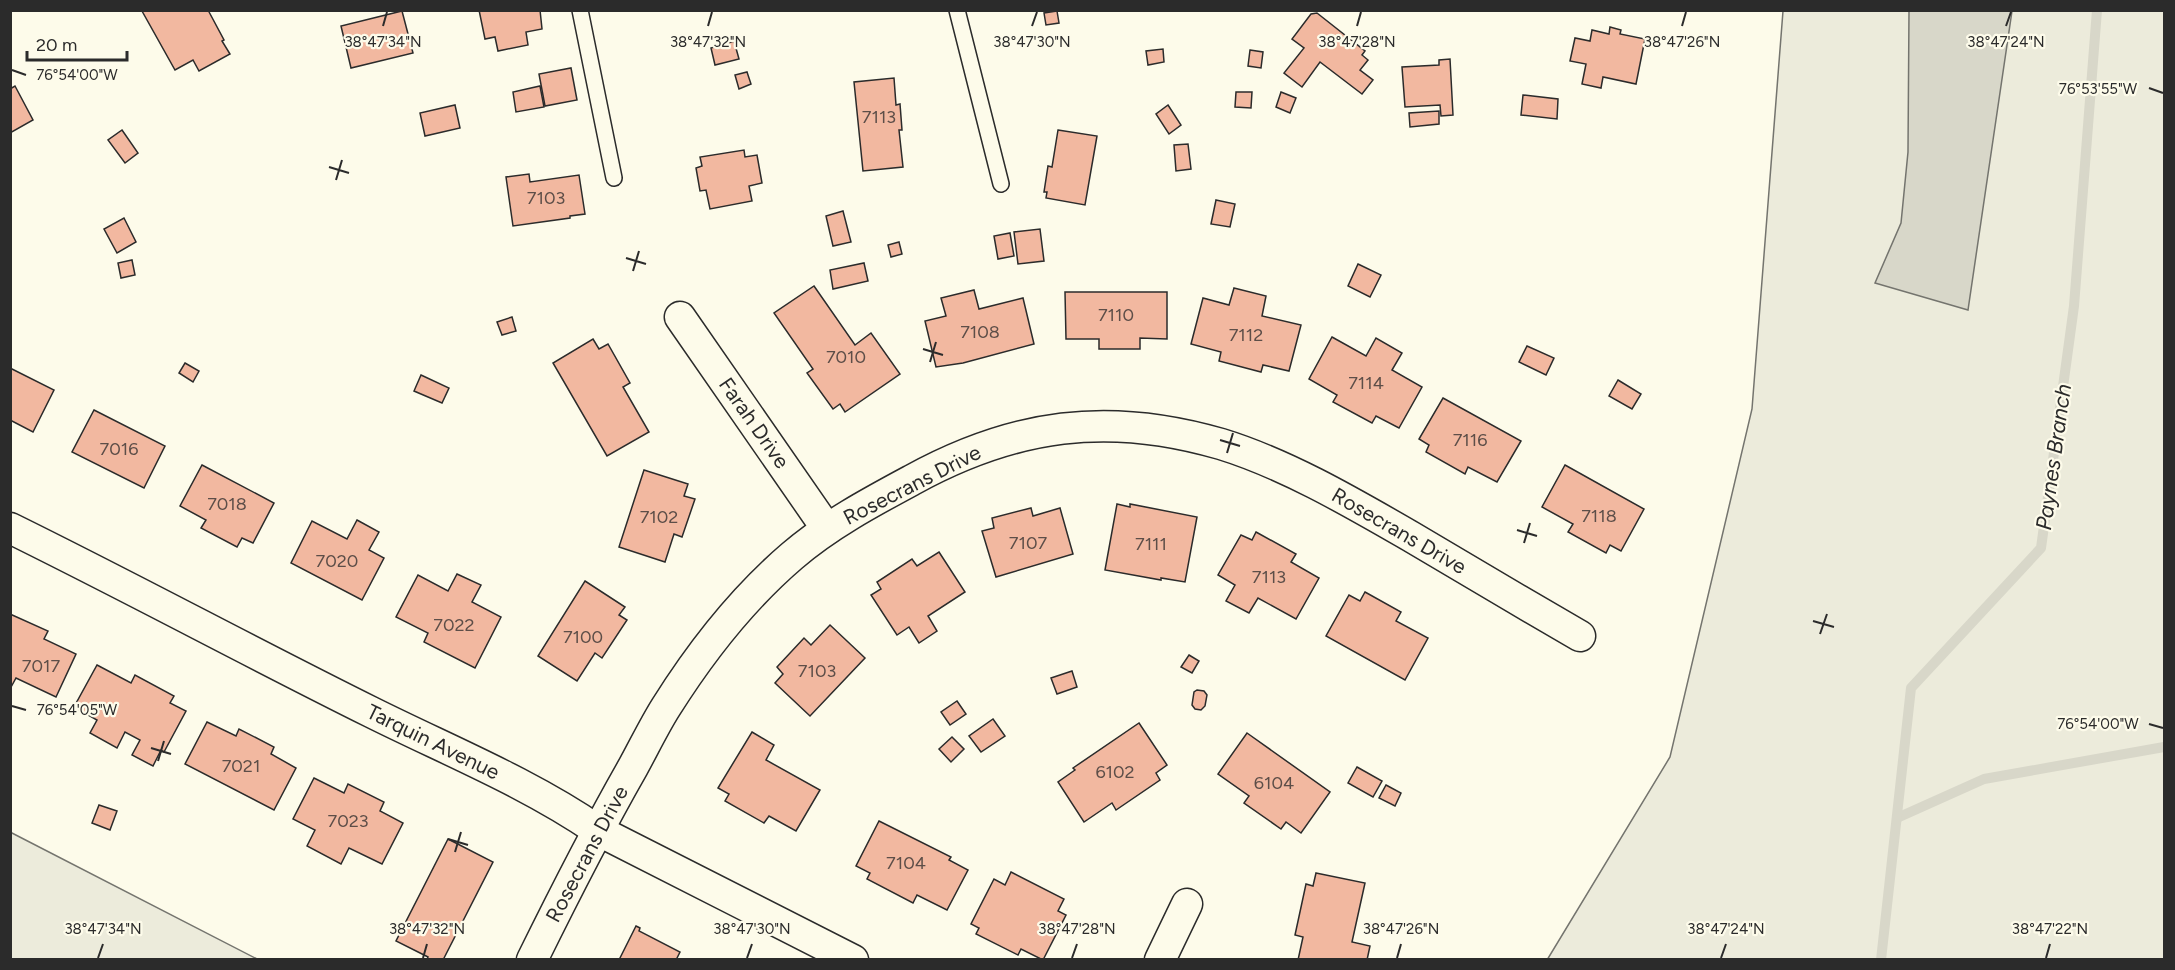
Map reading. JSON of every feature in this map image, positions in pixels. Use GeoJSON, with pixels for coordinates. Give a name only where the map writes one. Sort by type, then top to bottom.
{"type":"FeatureCollection","features":[{"type":"Feature","properties":{"kind":"street","name":"Farah Drive"},"geometry":{"type":"LineString","coordinates":[[680,317],[827,529]]}},
{"type":"Feature","properties":{"kind":"street","name":"Rosecrans Drive"},"geometry":{"type":"LineString","coordinates":[[532,960],[597,830],[664,709],[710,646],[766,580],[792,555],[827,529],[921,475],[959,456],[1001,441],[1061,427],[1093,425],[1145,428],[1222,444],[1277,466],[1327,490],[1580,636]]}},
{"type":"Feature","properties":{"kind":"street","name":"Tarquin Avenue"},"geometry":{"type":"LineString","coordinates":[[10,528],[371,712],[504,777],[570,812],[597,830],[853,960]]}},
{"type":"Feature","properties":{"kind":"street"},"geometry":{"type":"LineString","coordinates":[[1160,960],[1187,904]]}},
{"type":"Feature","properties":{"kind":"lane"},"geometry":{"type":"LineString","coordinates":[[580,10],[614,178]]}},
{"type":"Feature","properties":{"kind":"lane"},"geometry":{"type":"LineString","coordinates":[[957,10],[1001,184]]}},
{"type":"Feature","properties":{"kind":"shaded area"},"geometry":{"type":"Polygon","coordinates":[[[1783,11],[2164,11],[2164,959],[1547,960],[1670,757],[1752,409],[1783,11]]]}},
{"type":"Feature","properties":{"kind":"shaded area"},"geometry":{"type":"Polygon","coordinates":[[[1909,11],[2012,11],[1968,310],[1875,283],[1901,223],[1908,152],[1909,11]]]}},
{"type":"Feature","properties":{"kind":"shaded area"},"geometry":{"type":"Polygon","coordinates":[[[10,832],[257,959],[11,959],[10,832]]]}},
{"type":"Feature","properties":{"kind":"building"},"geometry":{"type":"Polygon","coordinates":[[[208,10],[230,54],[199,71],[193,60],[175,70],[142,11],[208,10]]]}},
{"type":"Feature","properties":{"kind":"building"},"geometry":{"type":"Polygon","coordinates":[[[479,10],[540,10],[542,29],[526,32],[528,45],[498,51],[495,37],[485,39],[479,10]]]}},
{"type":"Feature","properties":{"kind":"building"},"geometry":{"type":"Polygon","coordinates":[[[402,11],[413,53],[351,68],[341,26],[402,11]]]}},
{"type":"Feature","properties":{"kind":"building"},"geometry":{"type":"Polygon","coordinates":[[[1057,11],[1059,23],[1046,25],[1044,13],[1057,11]]]}},
{"type":"Feature","properties":{"kind":"building"},"geometry":{"type":"Polygon","coordinates":[[[1317,13],[1365,51],[1362,55],[1368,60],[1360,70],[1373,80],[1362,94],[1320,62],[1302,87],[1284,73],[1304,48],[1292,39],[1311,14],[1317,13]]]}},
{"type":"Feature","properties":{"kind":"building"},"geometry":{"type":"Polygon","coordinates":[[[1610,27],[1621,30],[1620,34],[1645,39],[1636,84],[1603,77],[1601,88],[1582,84],[1586,64],[1570,61],[1575,38],[1590,41],[1592,30],[1609,34],[1610,27]]]}},
{"type":"Feature","properties":{"kind":"building"},"geometry":{"type":"Polygon","coordinates":[[[734,41],[739,59],[715,65],[711,48],[734,41]]]}},
{"type":"Feature","properties":{"kind":"building"},"geometry":{"type":"Polygon","coordinates":[[[1163,49],[1164,62],[1148,65],[1146,51],[1163,49]]]}},
{"type":"Feature","properties":{"kind":"building"},"geometry":{"type":"Polygon","coordinates":[[[1250,50],[1263,52],[1261,68],[1248,66],[1250,50]]]}},
{"type":"Feature","properties":{"kind":"building"},"geometry":{"type":"Polygon","coordinates":[[[1450,59],[1453,115],[1441,116],[1440,105],[1405,107],[1402,67],[1439,65],[1439,60],[1450,59]]]}},
{"type":"Feature","properties":{"kind":"building"},"geometry":{"type":"Polygon","coordinates":[[[571,68],[577,100],[545,106],[539,74],[571,68]]]}},
{"type":"Feature","properties":{"kind":"building"},"geometry":{"type":"Polygon","coordinates":[[[747,72],[751,84],[739,89],[735,75],[747,72]]]}},
{"type":"Feature","properties":{"kind":"building"},"geometry":{"type":"Polygon","coordinates":[[[894,78],[896,105],[900,104],[902,130],[899,130],[903,167],[863,171],[854,82],[894,78]]]}},
{"type":"Feature","properties":{"kind":"building"},"geometry":{"type":"Polygon","coordinates":[[[15,86],[33,120],[10,133],[10,89],[15,86]]]}},
{"type":"Feature","properties":{"kind":"building"},"geometry":{"type":"Polygon","coordinates":[[[540,86],[544,107],[516,112],[513,92],[540,86]]]}},
{"type":"Feature","properties":{"kind":"building"},"geometry":{"type":"Polygon","coordinates":[[[1236,92],[1252,92],[1251,108],[1235,107],[1236,92]]]}},
{"type":"Feature","properties":{"kind":"building"},"geometry":{"type":"Polygon","coordinates":[[[1281,92],[1296,98],[1290,113],[1276,107],[1281,92]]]}},
{"type":"Feature","properties":{"kind":"building"},"geometry":{"type":"Polygon","coordinates":[[[1523,95],[1558,99],[1557,119],[1521,115],[1523,95]]]}},
{"type":"Feature","properties":{"kind":"building"},"geometry":{"type":"Polygon","coordinates":[[[455,105],[460,128],[425,136],[420,113],[455,105]]]}},
{"type":"Feature","properties":{"kind":"building"},"geometry":{"type":"Polygon","coordinates":[[[1168,105],[1181,125],[1169,134],[1156,114],[1168,105]]]}},
{"type":"Feature","properties":{"kind":"building"},"geometry":{"type":"Polygon","coordinates":[[[1439,111],[1439,124],[1410,127],[1409,113],[1439,111]]]}},
{"type":"Feature","properties":{"kind":"building"},"geometry":{"type":"Polygon","coordinates":[[[122,130],[138,153],[125,163],[108,140],[122,130]]]}},
{"type":"Feature","properties":{"kind":"building"},"geometry":{"type":"Polygon","coordinates":[[[1058,130],[1097,136],[1085,205],[1046,198],[1047,192],[1044,192],[1048,166],[1052,167],[1058,130]]]}},
{"type":"Feature","properties":{"kind":"building"},"geometry":{"type":"Polygon","coordinates":[[[1188,144],[1191,169],[1176,171],[1174,145],[1188,144]]]}},
{"type":"Feature","properties":{"kind":"building"},"geometry":{"type":"Polygon","coordinates":[[[744,150],[745,157],[757,155],[762,183],[749,186],[752,201],[710,209],[706,190],[700,191],[696,168],[702,166],[700,157],[744,150]]]}},
{"type":"Feature","properties":{"kind":"building"},"geometry":{"type":"Polygon","coordinates":[[[529,174],[530,182],[579,175],[585,214],[513,226],[506,177],[529,174]]]}},
{"type":"Feature","properties":{"kind":"building"},"geometry":{"type":"Polygon","coordinates":[[[1216,200],[1235,204],[1230,227],[1211,224],[1216,200]]]}},
{"type":"Feature","properties":{"kind":"building"},"geometry":{"type":"Polygon","coordinates":[[[843,211],[851,242],[833,246],[826,216],[843,211]]]}},
{"type":"Feature","properties":{"kind":"building"},"geometry":{"type":"Polygon","coordinates":[[[124,218],[136,242],[117,253],[104,229],[124,218]]]}},
{"type":"Feature","properties":{"kind":"building"},"geometry":{"type":"Polygon","coordinates":[[[1040,229],[1044,261],[1018,264],[1014,232],[1040,229]]]}},
{"type":"Feature","properties":{"kind":"building"},"geometry":{"type":"Polygon","coordinates":[[[1010,233],[1014,256],[998,259],[994,236],[1010,233]]]}},
{"type":"Feature","properties":{"kind":"building"},"geometry":{"type":"Polygon","coordinates":[[[899,242],[902,254],[891,257],[888,245],[899,242]]]}},
{"type":"Feature","properties":{"kind":"building"},"geometry":{"type":"Polygon","coordinates":[[[132,260],[135,275],[121,278],[118,263],[132,260]]]}},
{"type":"Feature","properties":{"kind":"building"},"geometry":{"type":"Polygon","coordinates":[[[864,263],[868,281],[833,289],[830,270],[864,263]]]}},
{"type":"Feature","properties":{"kind":"building"},"geometry":{"type":"Polygon","coordinates":[[[1358,264],[1381,275],[1370,297],[1348,286],[1358,264]]]}},
{"type":"Feature","properties":{"kind":"building"},"geometry":{"type":"Polygon","coordinates":[[[814,286],[855,345],[871,333],[900,374],[845,412],[840,404],[833,409],[807,373],[813,369],[774,313],[814,286]]]}},
{"type":"Feature","properties":{"kind":"building"},"geometry":{"type":"Polygon","coordinates":[[[1234,288],[1266,296],[1262,316],[1301,325],[1289,371],[1263,365],[1261,372],[1219,361],[1221,352],[1191,344],[1203,298],[1229,305],[1234,288]]]}},
{"type":"Feature","properties":{"kind":"building"},"geometry":{"type":"Polygon","coordinates":[[[974,290],[979,309],[1023,298],[1034,344],[963,363],[936,367],[925,321],[946,316],[941,298],[974,290]]]}},
{"type":"Feature","properties":{"kind":"building"},"geometry":{"type":"Polygon","coordinates":[[[1065,292],[1167,292],[1167,339],[1140,338],[1140,349],[1099,349],[1099,339],[1066,339],[1065,292]]]}},
{"type":"Feature","properties":{"kind":"building"},"geometry":{"type":"Polygon","coordinates":[[[512,317],[516,331],[502,335],[497,322],[512,317]]]}},
{"type":"Feature","properties":{"kind":"building"},"geometry":{"type":"Polygon","coordinates":[[[1332,337],[1366,356],[1376,338],[1402,353],[1392,370],[1422,387],[1399,428],[1376,416],[1372,423],[1333,402],[1337,395],[1309,379],[1332,337]]]}},
{"type":"Feature","properties":{"kind":"building"},"geometry":{"type":"Polygon","coordinates":[[[593,339],[599,349],[608,344],[630,383],[623,387],[649,432],[607,456],[553,363],[593,339]]]}},
{"type":"Feature","properties":{"kind":"building"},"geometry":{"type":"Polygon","coordinates":[[[1527,346],[1554,358],[1546,375],[1519,362],[1527,346]]]}},
{"type":"Feature","properties":{"kind":"building"},"geometry":{"type":"Polygon","coordinates":[[[185,363],[199,371],[193,382],[179,373],[185,363]]]}},
{"type":"Feature","properties":{"kind":"building"},"geometry":{"type":"Polygon","coordinates":[[[10,368],[54,390],[33,432],[10,420],[10,368]]]}},
{"type":"Feature","properties":{"kind":"building"},"geometry":{"type":"Polygon","coordinates":[[[421,375],[449,388],[442,403],[414,391],[421,375]]]}},
{"type":"Feature","properties":{"kind":"building"},"geometry":{"type":"Polygon","coordinates":[[[1618,380],[1641,394],[1632,409],[1609,396],[1618,380]]]}},
{"type":"Feature","properties":{"kind":"building"},"geometry":{"type":"Polygon","coordinates":[[[1443,398],[1521,441],[1497,482],[1468,467],[1465,474],[1426,452],[1429,445],[1419,439],[1443,398]]]}},
{"type":"Feature","properties":{"kind":"building"},"geometry":{"type":"Polygon","coordinates":[[[94,410],[165,446],[144,488],[72,452],[94,410]]]}},
{"type":"Feature","properties":{"kind":"building"},"geometry":{"type":"Polygon","coordinates":[[[202,465],[274,503],[253,543],[242,538],[237,547],[201,528],[206,520],[180,506],[202,465]]]}},
{"type":"Feature","properties":{"kind":"building"},"geometry":{"type":"Polygon","coordinates":[[[1565,465],[1644,509],[1621,551],[1610,545],[1606,553],[1568,532],[1573,524],[1542,507],[1565,465]]]}},
{"type":"Feature","properties":{"kind":"building"},"geometry":{"type":"Polygon","coordinates":[[[644,470],[688,484],[684,496],[695,499],[682,537],[674,534],[665,562],[619,547],[644,470]]]}},
{"type":"Feature","properties":{"kind":"building"},"geometry":{"type":"Polygon","coordinates":[[[1117,504],[1130,507],[1130,504],[1197,517],[1185,582],[1105,570],[1117,504]]]}},
{"type":"Feature","properties":{"kind":"building"},"geometry":{"type":"Polygon","coordinates":[[[1031,508],[1033,516],[1060,508],[1073,554],[996,577],[982,531],[994,528],[992,518],[1031,508]]]}},
{"type":"Feature","properties":{"kind":"building"},"geometry":{"type":"Polygon","coordinates":[[[357,520],[379,532],[369,550],[384,558],[362,600],[291,563],[312,521],[347,539],[357,520]]]}},
{"type":"Feature","properties":{"kind":"building"},"geometry":{"type":"Polygon","coordinates":[[[1256,532],[1296,554],[1291,562],[1319,578],[1296,619],[1258,598],[1249,613],[1226,601],[1235,585],[1218,575],[1241,535],[1252,540],[1256,532]]]}},
{"type":"Feature","properties":{"kind":"building"},"geometry":{"type":"Polygon","coordinates":[[[939,552],[965,592],[928,616],[937,631],[919,643],[909,627],[897,635],[871,595],[881,589],[877,582],[912,559],[917,566],[939,552]]]}},
{"type":"Feature","properties":{"kind":"building"},"geometry":{"type":"Polygon","coordinates":[[[457,574],[481,585],[472,602],[501,617],[475,668],[424,642],[428,633],[396,617],[418,575],[448,591],[457,574]]]}},
{"type":"Feature","properties":{"kind":"building"},"geometry":{"type":"Polygon","coordinates":[[[585,581],[625,607],[619,615],[627,620],[602,658],[595,653],[577,681],[538,656],[585,581]]]}},
{"type":"Feature","properties":{"kind":"building"},"geometry":{"type":"Polygon","coordinates":[[[1365,592],[1401,612],[1396,621],[1428,638],[1405,680],[1326,636],[1349,595],[1360,601],[1365,592]]]}},
{"type":"Feature","properties":{"kind":"building"},"geometry":{"type":"Polygon","coordinates":[[[10,614],[48,631],[44,639],[76,654],[56,697],[16,678],[10,689],[10,614]]]}},
{"type":"Feature","properties":{"kind":"building"},"geometry":{"type":"Polygon","coordinates":[[[830,625],[865,658],[810,716],[775,683],[783,674],[777,667],[804,638],[811,645],[830,625]]]}},
{"type":"Feature","properties":{"kind":"building"},"geometry":{"type":"Polygon","coordinates":[[[1189,655],[1199,661],[1192,673],[1181,667],[1189,655]]]}},
{"type":"Feature","properties":{"kind":"building"},"geometry":{"type":"Polygon","coordinates":[[[97,665],[131,683],[135,675],[174,696],[170,703],[186,711],[164,752],[161,750],[153,766],[132,755],[140,740],[125,732],[117,748],[90,733],[97,720],[74,707],[97,665]]]}},
{"type":"Feature","properties":{"kind":"building"},"geometry":{"type":"Polygon","coordinates":[[[1072,671],[1077,687],[1057,694],[1051,678],[1072,671]]]}},
{"type":"Feature","properties":{"kind":"building"},"geometry":{"type":"Polygon","coordinates":[[[1204,691],[1207,695],[1205,706],[1201,710],[1195,709],[1192,705],[1194,692],[1204,691]]]}},
{"type":"Feature","properties":{"kind":"building"},"geometry":{"type":"Polygon","coordinates":[[[957,701],[966,714],[950,725],[941,712],[957,701]]]}},
{"type":"Feature","properties":{"kind":"building"},"geometry":{"type":"Polygon","coordinates":[[[993,719],[1005,736],[981,752],[969,736],[993,719]]]}},
{"type":"Feature","properties":{"kind":"building"},"geometry":{"type":"Polygon","coordinates":[[[207,722],[236,736],[239,729],[274,747],[271,754],[296,768],[274,810],[185,764],[207,722]]]}},
{"type":"Feature","properties":{"kind":"building"},"geometry":{"type":"Polygon","coordinates":[[[1139,723],[1167,765],[1156,773],[1160,780],[1116,810],[1112,803],[1084,822],[1058,782],[1075,770],[1073,768],[1139,723]]]}},
{"type":"Feature","properties":{"kind":"building"},"geometry":{"type":"Polygon","coordinates":[[[752,732],[774,745],[766,760],[820,790],[796,831],[769,816],[764,823],[725,801],[729,794],[718,788],[752,732]]]}},
{"type":"Feature","properties":{"kind":"building"},"geometry":{"type":"Polygon","coordinates":[[[1247,733],[1330,792],[1301,833],[1286,822],[1281,829],[1244,803],[1249,796],[1218,774],[1247,733]]]}},
{"type":"Feature","properties":{"kind":"building"},"geometry":{"type":"Polygon","coordinates":[[[952,737],[964,749],[951,762],[939,749],[952,737]]]}},
{"type":"Feature","properties":{"kind":"building"},"geometry":{"type":"Polygon","coordinates":[[[1357,767],[1382,781],[1373,797],[1348,783],[1357,767]]]}},
{"type":"Feature","properties":{"kind":"building"},"geometry":{"type":"Polygon","coordinates":[[[314,778],[344,793],[348,784],[384,802],[380,811],[403,823],[382,864],[349,848],[341,864],[307,846],[315,830],[293,819],[314,778]]]}},
{"type":"Feature","properties":{"kind":"building"},"geometry":{"type":"Polygon","coordinates":[[[1386,785],[1401,793],[1395,806],[1379,798],[1386,785]]]}},
{"type":"Feature","properties":{"kind":"building"},"geometry":{"type":"Polygon","coordinates":[[[99,805],[117,811],[110,830],[92,823],[99,805]]]}},
{"type":"Feature","properties":{"kind":"building"},"geometry":{"type":"Polygon","coordinates":[[[879,821],[951,857],[949,860],[968,870],[947,910],[917,895],[913,903],[867,879],[870,873],[856,866],[879,821]]]}},
{"type":"Feature","properties":{"kind":"building"},"geometry":{"type":"Polygon","coordinates":[[[448,839],[493,862],[443,960],[427,960],[428,957],[396,941],[448,839]]]}},
{"type":"Feature","properties":{"kind":"building"},"geometry":{"type":"Polygon","coordinates":[[[1011,872],[1064,899],[1058,911],[1066,915],[1043,960],[1021,949],[1018,955],[976,934],[979,928],[971,924],[994,879],[1005,885],[1011,872]]]}},
{"type":"Feature","properties":{"kind":"building"},"geometry":{"type":"Polygon","coordinates":[[[1316,873],[1365,883],[1352,942],[1370,946],[1367,960],[1298,960],[1303,937],[1295,935],[1306,884],[1313,886],[1316,873]]]}},
{"type":"Feature","properties":{"kind":"building"},"geometry":{"type":"Polygon","coordinates":[[[636,926],[640,928],[639,931],[680,952],[676,960],[619,960],[636,926]]]}},
{"type":"Feature","properties":{"kind":"waterway","name":"Paynes Branch"},"geometry":{"type":"LineString","coordinates":[[1881,960],[1911,688],[2041,548],[2074,306],[2097,10]]}},
{"type":"Feature","properties":{"kind":"waterway"},"geometry":{"type":"LineString","coordinates":[[1897,818],[1984,779],[2164,747]]}}]}
